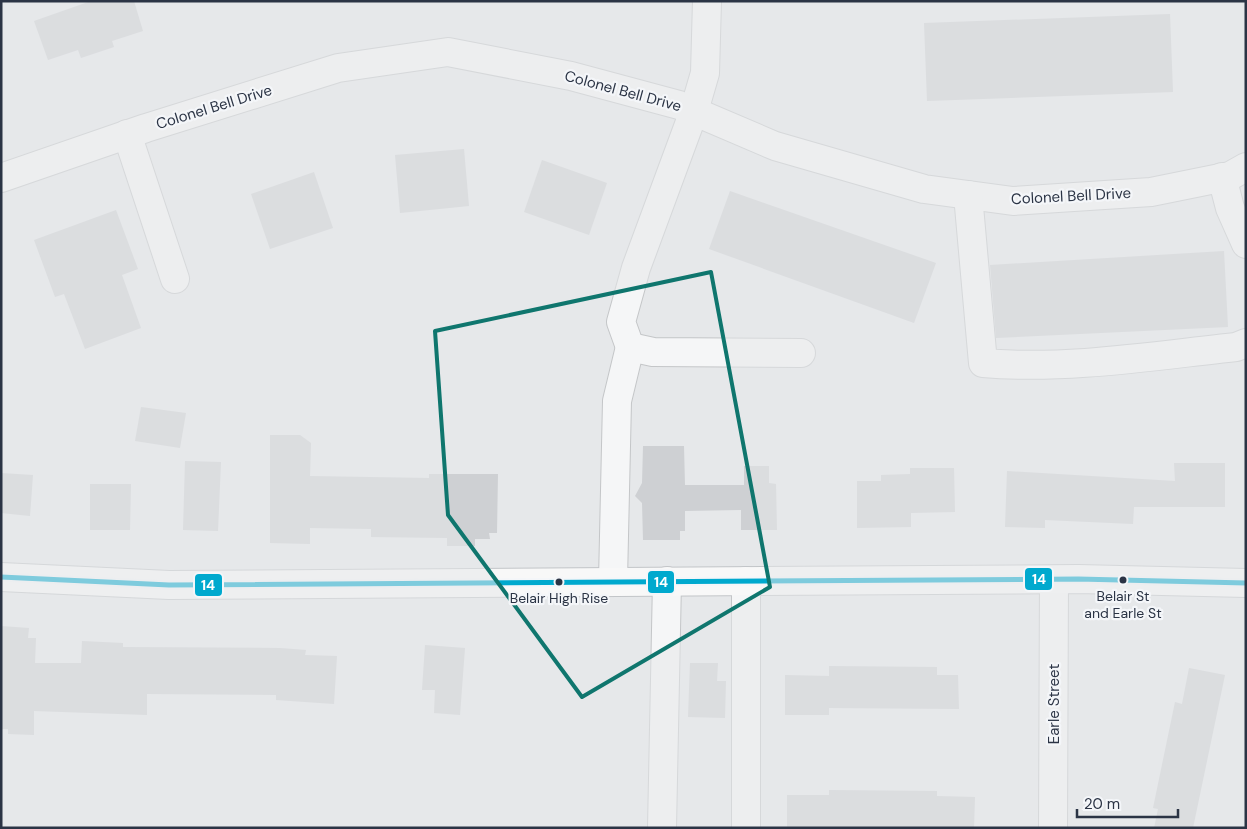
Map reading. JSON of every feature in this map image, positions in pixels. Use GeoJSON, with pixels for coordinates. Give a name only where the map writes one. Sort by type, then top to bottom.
{"type":"FeatureCollection","features":[{"type":"Feature","properties":{"kind":"main road"},"geometry":{"type":"LineString","coordinates":[[1,577],[169,585],[613,581],[1246,583]]}},
{"type":"Feature","properties":{"kind":"street"},"geometry":{"type":"LineString","coordinates":[[613,581],[617,401],[630,347],[621,322],[636,268],[694,112],[705,73],[708,1]]}},
{"type":"Feature","properties":{"kind":"street","name":"Colonel Bell Drive"},"geometry":{"type":"LineString","coordinates":[[1,178],[127,134],[338,68],[448,52],[571,76],[679,105],[775,146],[924,189],[1013,201],[1151,192],[1234,172]]}},
{"type":"Feature","properties":{"kind":"street"},"geometry":{"type":"LineString","coordinates":[[127,134],[175,279]]}},
{"type":"Feature","properties":{"kind":"street"},"geometry":{"type":"LineString","coordinates":[[1234,172],[1230,208],[1246,244]]}},
{"type":"Feature","properties":{"kind":"street"},"geometry":{"type":"LineString","coordinates":[[968,195],[983,363],[1025,366],[1082,364],[1236,348],[1246,343]]}},
{"type":"Feature","properties":{"kind":"street"},"geometry":{"type":"LineString","coordinates":[[630,347],[653,352],[801,353]]}},
{"type":"Feature","properties":{"kind":"street"},"geometry":{"type":"LineString","coordinates":[[662,828],[667,581]]}},
{"type":"Feature","properties":{"kind":"street"},"geometry":{"type":"LineString","coordinates":[[746,581],[746,828]]}},
{"type":"Feature","properties":{"kind":"street","name":"Earle Street"},"geometry":{"type":"LineString","coordinates":[[1053,828],[1054,581]]}},
{"type":"Feature","properties":{"kind":"highlighted area"},"geometry":{"type":"Polygon","coordinates":[[[711,272],[770,587],[582,697],[448,515],[435,331],[711,272]]]}},
{"type":"Feature","properties":{"kind":"building"},"geometry":{"type":"Polygon","coordinates":[[[91,1],[134,1],[143,31],[112,41],[114,47],[81,58],[78,50],[48,60],[34,21],[91,1]]]}},
{"type":"Feature","properties":{"kind":"building"},"geometry":{"type":"Polygon","coordinates":[[[1170,14],[1173,92],[927,101],[924,23],[1170,14]]]}},
{"type":"Feature","properties":{"kind":"building"},"geometry":{"type":"Polygon","coordinates":[[[464,149],[469,206],[400,213],[395,155],[464,149]]]}},
{"type":"Feature","properties":{"kind":"building"},"geometry":{"type":"Polygon","coordinates":[[[542,160],[607,183],[589,235],[524,212],[542,160]]]}},
{"type":"Feature","properties":{"kind":"building"},"geometry":{"type":"Polygon","coordinates":[[[314,172],[333,228],[270,249],[251,194],[314,172]]]}},
{"type":"Feature","properties":{"kind":"building"},"geometry":{"type":"Polygon","coordinates":[[[730,191],[936,263],[914,323],[709,249],[730,191]]]}},
{"type":"Feature","properties":{"kind":"building"},"geometry":{"type":"Polygon","coordinates":[[[116,210],[138,269],[122,275],[141,328],[85,349],[64,294],[55,297],[34,240],[116,210]]]}},
{"type":"Feature","properties":{"kind":"building"},"geometry":{"type":"Polygon","coordinates":[[[1224,251],[1228,327],[996,338],[990,265],[1224,251]]]}},
{"type":"Feature","properties":{"kind":"building"},"geometry":{"type":"Polygon","coordinates":[[[141,407],[186,413],[180,448],[135,441],[141,407]]]}},
{"type":"Feature","properties":{"kind":"building"},"geometry":{"type":"Polygon","coordinates":[[[270,435],[300,435],[311,443],[310,476],[429,478],[429,474],[498,474],[497,533],[489,533],[490,539],[475,539],[475,546],[447,546],[447,538],[371,537],[371,529],[310,528],[310,544],[270,543],[270,435]]]}},
{"type":"Feature","properties":{"kind":"building"},"geometry":{"type":"Polygon","coordinates":[[[643,446],[684,446],[685,485],[744,485],[744,466],[769,466],[769,483],[776,484],[777,530],[741,530],[741,510],[685,511],[685,531],[680,531],[680,540],[643,540],[642,503],[635,496],[642,483],[643,446]]]}},
{"type":"Feature","properties":{"kind":"building"},"geometry":{"type":"Polygon","coordinates":[[[185,461],[221,462],[218,531],[183,530],[185,461]]]}},
{"type":"Feature","properties":{"kind":"building"},"geometry":{"type":"Polygon","coordinates":[[[1174,463],[1225,463],[1225,507],[1134,507],[1133,524],[1045,520],[1045,528],[1005,527],[1007,471],[1175,481],[1174,463]]]}},
{"type":"Feature","properties":{"kind":"building"},"geometry":{"type":"Polygon","coordinates":[[[910,468],[954,468],[955,512],[911,513],[911,527],[857,528],[857,481],[881,481],[881,475],[910,474],[910,468]]]}},
{"type":"Feature","properties":{"kind":"building"},"geometry":{"type":"Polygon","coordinates":[[[1,473],[33,475],[30,516],[1,513],[1,473]]]}},
{"type":"Feature","properties":{"kind":"building"},"geometry":{"type":"Polygon","coordinates":[[[90,484],[131,484],[130,530],[90,530],[90,484]]]}},
{"type":"Feature","properties":{"kind":"building"},"geometry":{"type":"Polygon","coordinates":[[[1,626],[29,628],[28,638],[36,638],[35,663],[81,663],[82,641],[123,643],[123,647],[280,648],[306,650],[305,655],[337,656],[334,704],[276,700],[276,695],[147,694],[147,715],[34,711],[34,735],[8,734],[8,729],[1,729],[1,626]]]}},
{"type":"Feature","properties":{"kind":"building"},"geometry":{"type":"Polygon","coordinates":[[[425,645],[465,648],[460,715],[434,713],[435,690],[422,690],[425,645]]]}},
{"type":"Feature","properties":{"kind":"building"},"geometry":{"type":"Polygon","coordinates":[[[690,663],[718,663],[717,681],[726,681],[725,718],[688,717],[690,663]]]}},
{"type":"Feature","properties":{"kind":"building"},"geometry":{"type":"Polygon","coordinates":[[[829,666],[937,667],[937,675],[958,675],[959,709],[829,708],[829,715],[785,715],[785,675],[829,676],[829,666]]]}},
{"type":"Feature","properties":{"kind":"building"},"geometry":{"type":"Polygon","coordinates":[[[1189,668],[1225,675],[1193,828],[1154,828],[1158,809],[1153,808],[1175,702],[1182,704],[1189,668]]]}},
{"type":"Feature","properties":{"kind":"building"},"geometry":{"type":"Polygon","coordinates":[[[829,790],[937,791],[937,796],[975,797],[974,828],[787,828],[787,795],[829,795],[829,790]]]}},
{"type":"Feature","properties":{"kind":"transit line","name":"14"},"geometry":{"type":"LineString","coordinates":[[1,577],[169,585],[1078,579],[1246,583]]}},
{"type":"Feature","properties":{"kind":"place","name":"Belair St and Earle St"},"geometry":{"type":"Point","coordinates":[1123,580]}},
{"type":"Feature","properties":{"kind":"place","name":"Belair High Rise"},"geometry":{"type":"Point","coordinates":[559,582]}}]}
